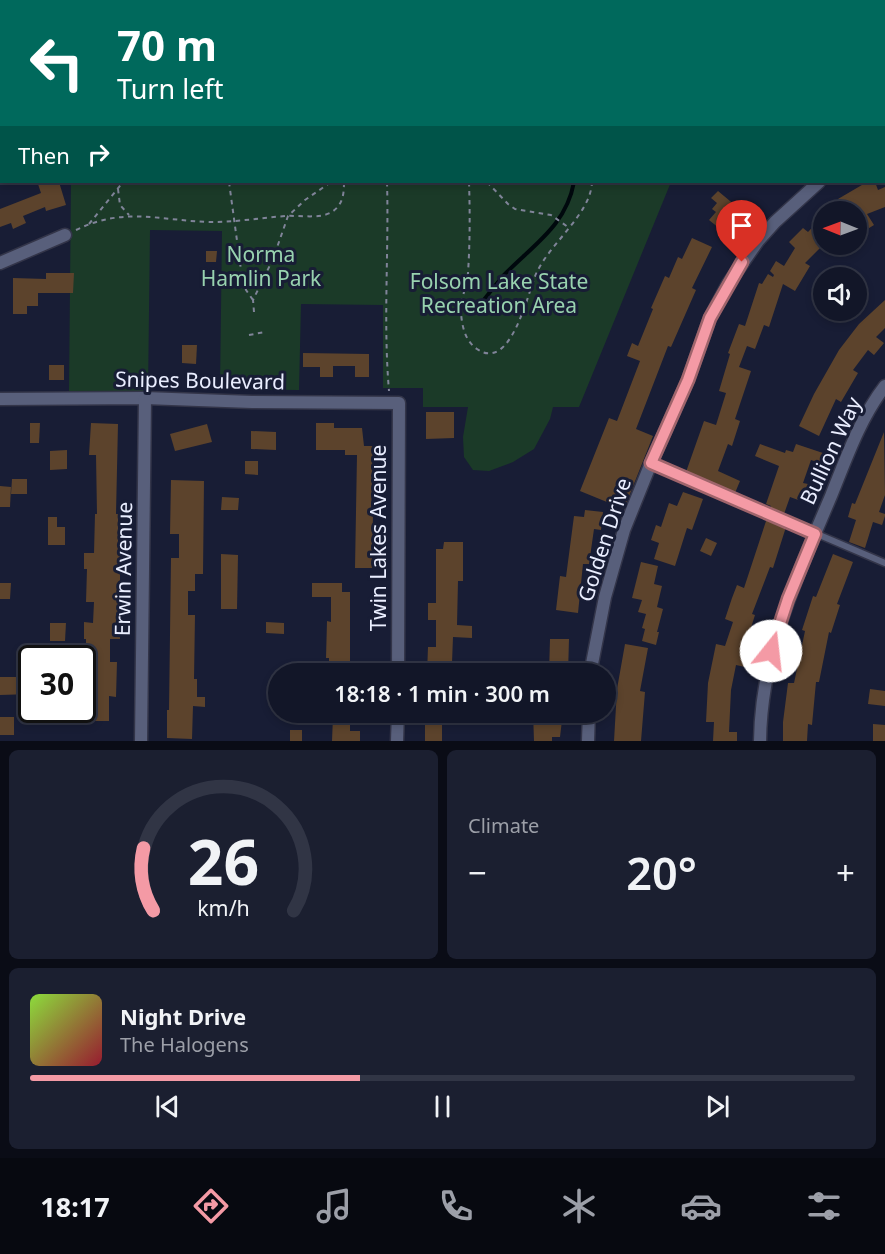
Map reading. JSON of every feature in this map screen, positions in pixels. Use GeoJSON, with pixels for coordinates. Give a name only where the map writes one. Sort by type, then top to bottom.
{"type":"FeatureCollection","features":[{"type":"Feature","properties":{"kind":"street","name":"Golden Drive"},"geometry":{"type":"LineString","coordinates":[[592,663],[600,620],[624,530],[688,380],[710,318],[728,284],[758,241],[775,222],[818,183]]}},
{"type":"Feature","properties":{"kind":"street"},"geometry":{"type":"LineString","coordinates":[[0,263],[65,235]]}},
{"type":"Feature","properties":{"kind":"street","name":"Bullion Way"},"geometry":{"type":"LineString","coordinates":[[760,741],[762,705],[771,651],[788,599],[859,428],[885,386]]}},
{"type":"Feature","properties":{"kind":"street","name":"Snipes Boulevard"},"geometry":{"type":"LineString","coordinates":[[0,399],[145,398],[252,402],[394,403]]}},
{"type":"Feature","properties":{"kind":"street","name":"Erwin Avenue"},"geometry":{"type":"LineString","coordinates":[[141,741],[145,398]]}},
{"type":"Feature","properties":{"kind":"street","name":"Twin Lakes Avenue"},"geometry":{"type":"LineString","coordinates":[[394,403],[398,663]]}},
{"type":"Feature","properties":{"kind":"street"},"geometry":{"type":"LineString","coordinates":[[397,741],[398,723]]}},
{"type":"Feature","properties":{"kind":"street"},"geometry":{"type":"LineString","coordinates":[[588,723],[588,741]]}},
{"type":"Feature","properties":{"kind":"lane"},"geometry":{"type":"LineString","coordinates":[[651,463],[885,563]]}},
{"type":"Feature","properties":{"kind":"path"},"geometry":{"type":"LineString","coordinates":[[88,224],[122,183]]}},
{"type":"Feature","properties":{"kind":"path"},"geometry":{"type":"LineString","coordinates":[[229,183],[241,270],[246,290],[253,300],[254,312]]}},
{"type":"Feature","properties":{"kind":"path"},"geometry":{"type":"LineString","coordinates":[[253,300],[273,259],[288,216],[305,200],[330,183]]}},
{"type":"Feature","properties":{"kind":"path"},"geometry":{"type":"LineString","coordinates":[[65,235],[107,218],[129,215],[206,222],[329,214],[335,210],[343,198],[344,183]]}},
{"type":"Feature","properties":{"kind":"path"},"geometry":{"type":"LineString","coordinates":[[387,183],[386,324],[394,403]]}},
{"type":"Feature","properties":{"kind":"path"},"geometry":{"type":"LineString","coordinates":[[469,183],[468,276],[460,310],[467,339],[480,351],[490,353],[507,344],[518,324],[537,272],[591,192],[592,183]]}},
{"type":"Feature","properties":{"kind":"path"},"geometry":{"type":"LineString","coordinates":[[488,183],[508,204],[515,208],[551,215],[568,227]]}},
{"type":"Feature","properties":{"kind":"path"},"geometry":{"type":"LineString","coordinates":[[118,188],[120,205],[129,215]]}},
{"type":"Feature","properties":{"kind":"path"},"geometry":{"type":"LineString","coordinates":[[249,335],[266,332]]}},
{"type":"Feature","properties":{"kind":"green space","name":"Folsom Lake State Recreation Area"},"geometry":{"type":"Polygon","coordinates":[[[71,183],[671,183],[579,407],[553,407],[550,419],[534,449],[513,462],[489,471],[473,470],[464,457],[463,437],[468,407],[423,407],[423,388],[383,388],[383,305],[301,304],[299,390],[220,389],[222,231],[150,230],[148,394],[69,393],[71,183]]]}},
{"type":"Feature","properties":{"kind":"building"},"geometry":{"type":"Polygon","coordinates":[[[59,183],[66,205],[46,211],[45,207],[23,216],[26,223],[13,229],[11,223],[0,227],[0,209],[41,193],[38,184],[59,183]]]}},
{"type":"Feature","properties":{"kind":"building"},"geometry":{"type":"Polygon","coordinates":[[[865,183],[875,183],[878,190],[885,187],[885,207],[867,214],[867,201],[839,201],[838,199],[865,183]]]}},
{"type":"Feature","properties":{"kind":"building"},"geometry":{"type":"Polygon","coordinates":[[[718,191],[742,211],[724,232],[709,220],[716,212],[712,209],[717,203],[711,198],[718,191]]]}},
{"type":"Feature","properties":{"kind":"building"},"geometry":{"type":"Polygon","coordinates":[[[867,214],[874,225],[867,229],[867,214]]]}},
{"type":"Feature","properties":{"kind":"building"},"geometry":{"type":"Polygon","coordinates":[[[813,227],[813,255],[805,263],[810,266],[795,291],[783,284],[769,327],[764,325],[755,349],[747,346],[739,367],[751,371],[735,419],[740,421],[732,446],[728,444],[718,471],[740,481],[735,493],[686,472],[704,421],[716,425],[726,393],[719,391],[730,354],[728,353],[739,324],[745,326],[759,283],[762,284],[768,274],[773,277],[770,271],[776,261],[784,266],[795,248],[789,242],[803,228],[808,232],[813,227]]]}},
{"type":"Feature","properties":{"kind":"building"},"geometry":{"type":"Polygon","coordinates":[[[692,238],[712,247],[692,288],[696,290],[671,347],[668,346],[636,429],[653,436],[624,509],[580,491],[609,418],[617,421],[640,361],[627,356],[632,343],[638,346],[665,276],[669,278],[678,257],[682,259],[692,238]]]}},
{"type":"Feature","properties":{"kind":"building"},"geometry":{"type":"Polygon","coordinates":[[[206,251],[217,251],[216,262],[206,262],[206,251]]]}},
{"type":"Feature","properties":{"kind":"building"},"geometry":{"type":"Polygon","coordinates":[[[46,273],[74,273],[73,293],[38,293],[38,306],[27,306],[27,314],[13,314],[13,278],[46,279],[46,273]]]}},
{"type":"Feature","properties":{"kind":"building"},"geometry":{"type":"Polygon","coordinates":[[[885,300],[885,328],[876,337],[884,343],[874,355],[868,350],[853,370],[858,373],[841,402],[836,399],[819,436],[799,426],[839,350],[859,324],[867,321],[867,317],[885,300]]]}},
{"type":"Feature","properties":{"kind":"building"},"geometry":{"type":"Polygon","coordinates":[[[182,345],[197,345],[196,364],[182,363],[182,345]]]}},
{"type":"Feature","properties":{"kind":"building"},"geometry":{"type":"Polygon","coordinates":[[[303,353],[369,354],[369,377],[355,377],[355,366],[333,366],[333,377],[320,377],[320,367],[303,367],[303,353]]]}},
{"type":"Feature","properties":{"kind":"building"},"geometry":{"type":"Polygon","coordinates":[[[49,365],[64,365],[64,380],[49,380],[49,365]]]}},
{"type":"Feature","properties":{"kind":"building"},"geometry":{"type":"Polygon","coordinates":[[[426,412],[454,412],[454,438],[426,439],[426,412]]]}},
{"type":"Feature","properties":{"kind":"building"},"geometry":{"type":"Polygon","coordinates":[[[30,423],[40,423],[39,443],[30,443],[30,423]]]}},
{"type":"Feature","properties":{"kind":"building"},"geometry":{"type":"Polygon","coordinates":[[[91,423],[118,424],[116,514],[118,514],[118,546],[120,546],[120,639],[110,639],[110,662],[117,662],[116,697],[109,696],[109,721],[96,721],[96,645],[86,645],[86,639],[84,639],[84,622],[93,623],[94,602],[86,602],[87,569],[84,569],[84,553],[94,553],[95,514],[97,514],[96,455],[89,455],[91,423]]]}},
{"type":"Feature","properties":{"kind":"building"},"geometry":{"type":"Polygon","coordinates":[[[316,423],[334,423],[334,428],[362,428],[364,446],[373,446],[372,568],[355,568],[357,455],[345,455],[345,450],[316,450],[316,423]]]}},
{"type":"Feature","properties":{"kind":"building"},"geometry":{"type":"Polygon","coordinates":[[[207,424],[212,442],[175,451],[170,434],[207,424]]]}},
{"type":"Feature","properties":{"kind":"building"},"geometry":{"type":"Polygon","coordinates":[[[251,431],[276,432],[276,450],[251,449],[251,431]]]}},
{"type":"Feature","properties":{"kind":"building"},"geometry":{"type":"Polygon","coordinates":[[[884,432],[885,495],[879,512],[885,516],[882,525],[873,522],[865,548],[849,542],[856,520],[848,517],[884,432]]]}},
{"type":"Feature","properties":{"kind":"building"},"geometry":{"type":"Polygon","coordinates":[[[760,444],[785,453],[786,450],[793,452],[796,444],[823,453],[820,463],[811,460],[803,483],[808,484],[801,501],[790,497],[784,514],[766,504],[779,466],[755,456],[760,444]]]}},
{"type":"Feature","properties":{"kind":"building"},"geometry":{"type":"Polygon","coordinates":[[[67,450],[67,469],[50,470],[50,451],[67,450]]]}},
{"type":"Feature","properties":{"kind":"building"},"geometry":{"type":"Polygon","coordinates":[[[245,461],[258,461],[258,475],[245,474],[245,461]]]}},
{"type":"Feature","properties":{"kind":"building"},"geometry":{"type":"Polygon","coordinates":[[[12,479],[27,479],[27,494],[11,494],[12,479]]]}},
{"type":"Feature","properties":{"kind":"building"},"geometry":{"type":"Polygon","coordinates":[[[171,480],[204,481],[203,574],[195,574],[195,591],[188,591],[188,615],[195,615],[194,679],[197,679],[197,697],[205,697],[205,707],[193,706],[192,739],[167,738],[171,558],[179,558],[179,534],[170,534],[171,480]]]}},
{"type":"Feature","properties":{"kind":"building"},"geometry":{"type":"Polygon","coordinates":[[[0,486],[11,487],[10,507],[0,507],[0,486]]]}},
{"type":"Feature","properties":{"kind":"building"},"geometry":{"type":"Polygon","coordinates":[[[683,492],[703,499],[692,530],[687,528],[675,566],[654,559],[659,543],[651,540],[656,525],[661,527],[669,503],[677,506],[683,492]]]}},
{"type":"Feature","properties":{"kind":"building"},"geometry":{"type":"Polygon","coordinates":[[[222,497],[239,498],[238,510],[221,510],[222,497]]]}},
{"type":"Feature","properties":{"kind":"building"},"geometry":{"type":"Polygon","coordinates":[[[585,510],[603,512],[601,530],[594,529],[589,564],[583,564],[578,613],[556,610],[560,576],[566,577],[574,516],[584,517],[585,510]]]}},
{"type":"Feature","properties":{"kind":"building"},"geometry":{"type":"Polygon","coordinates":[[[48,517],[57,517],[57,527],[65,527],[65,545],[48,545],[48,517]]]}},
{"type":"Feature","properties":{"kind":"building"},"geometry":{"type":"Polygon","coordinates":[[[767,518],[786,527],[773,568],[770,567],[752,614],[755,615],[744,650],[749,651],[745,667],[736,665],[731,690],[729,732],[737,732],[737,741],[713,741],[714,722],[706,722],[708,683],[716,644],[725,646],[733,622],[725,619],[737,585],[744,588],[767,518]]]}},
{"type":"Feature","properties":{"kind":"building"},"geometry":{"type":"Polygon","coordinates":[[[706,538],[717,543],[711,556],[700,551],[706,538]]]}},
{"type":"Feature","properties":{"kind":"building"},"geometry":{"type":"Polygon","coordinates":[[[444,542],[463,542],[463,581],[458,581],[457,625],[472,626],[472,638],[453,637],[452,663],[427,663],[428,647],[436,647],[436,620],[428,620],[428,603],[436,603],[436,549],[443,549],[444,542]]]}},
{"type":"Feature","properties":{"kind":"building"},"geometry":{"type":"Polygon","coordinates":[[[221,554],[238,555],[237,609],[221,609],[221,554]]]}},
{"type":"Feature","properties":{"kind":"building"},"geometry":{"type":"Polygon","coordinates":[[[833,554],[853,562],[837,604],[840,605],[831,633],[829,632],[819,682],[816,682],[812,725],[808,724],[807,741],[783,741],[788,683],[794,683],[805,631],[802,630],[813,596],[816,597],[833,554]]]}},
{"type":"Feature","properties":{"kind":"building"},"geometry":{"type":"Polygon","coordinates":[[[641,562],[658,566],[654,584],[662,586],[657,607],[663,609],[656,645],[642,641],[645,629],[642,628],[646,614],[638,612],[642,600],[632,598],[641,562]]]}},
{"type":"Feature","properties":{"kind":"building"},"geometry":{"type":"Polygon","coordinates":[[[0,583],[11,583],[10,599],[0,599],[0,583]]]}},
{"type":"Feature","properties":{"kind":"building"},"geometry":{"type":"Polygon","coordinates":[[[312,583],[342,583],[342,592],[350,592],[350,663],[329,663],[329,658],[326,658],[327,621],[331,622],[331,597],[312,597],[312,583]]]}},
{"type":"Feature","properties":{"kind":"building"},"geometry":{"type":"Polygon","coordinates":[[[266,622],[284,623],[284,634],[266,633],[266,622]]]}},
{"type":"Feature","properties":{"kind":"building"},"geometry":{"type":"Polygon","coordinates":[[[50,623],[66,623],[65,641],[50,641],[50,623]]]}},
{"type":"Feature","properties":{"kind":"building"},"geometry":{"type":"Polygon","coordinates":[[[550,639],[569,639],[568,663],[549,663],[550,639]]]}},
{"type":"Feature","properties":{"kind":"building"},"geometry":{"type":"Polygon","coordinates":[[[625,644],[648,648],[640,691],[645,692],[641,741],[614,741],[617,689],[625,644]]]}},
{"type":"Feature","properties":{"kind":"building"},"geometry":{"type":"Polygon","coordinates":[[[0,677],[18,677],[18,694],[0,695],[0,677]]]}},
{"type":"Feature","properties":{"kind":"building"},"geometry":{"type":"Polygon","coordinates":[[[870,689],[885,691],[885,706],[868,704],[870,689]]]}},
{"type":"Feature","properties":{"kind":"building"},"geometry":{"type":"Polygon","coordinates":[[[0,717],[14,717],[14,735],[0,735],[0,717]]]}},
{"type":"Feature","properties":{"kind":"building"},"geometry":{"type":"Polygon","coordinates":[[[333,723],[350,723],[350,731],[360,731],[360,741],[332,741],[333,723]]]}},
{"type":"Feature","properties":{"kind":"building"},"geometry":{"type":"Polygon","coordinates":[[[425,723],[442,723],[442,741],[425,741],[425,723]]]}},
{"type":"Feature","properties":{"kind":"building"},"geometry":{"type":"Polygon","coordinates":[[[533,723],[562,723],[560,737],[552,737],[552,741],[534,741],[533,723]]]}},
{"type":"Feature","properties":{"kind":"building"},"geometry":{"type":"Polygon","coordinates":[[[873,724],[885,725],[885,741],[873,741],[873,724]]]}},
{"type":"Feature","properties":{"kind":"building"},"geometry":{"type":"Polygon","coordinates":[[[290,730],[302,730],[302,741],[290,741],[290,730]]]}},
{"type":"Feature","properties":{"kind":"waterway"},"geometry":{"type":"LineString","coordinates":[[483,301],[504,275],[556,223],[564,211],[574,183]]}},
{"type":"Feature","properties":{"kind":"route"},"geometry":{"type":"LineString","coordinates":[[742,262],[710,318],[688,380],[651,463],[815,534],[788,599],[771,651]]}},
{"type":"Feature","properties":{"kind":"park label","name":"Norma Hamlin Park"},"geometry":{"type":"Point","coordinates":[261,267]}}]}
